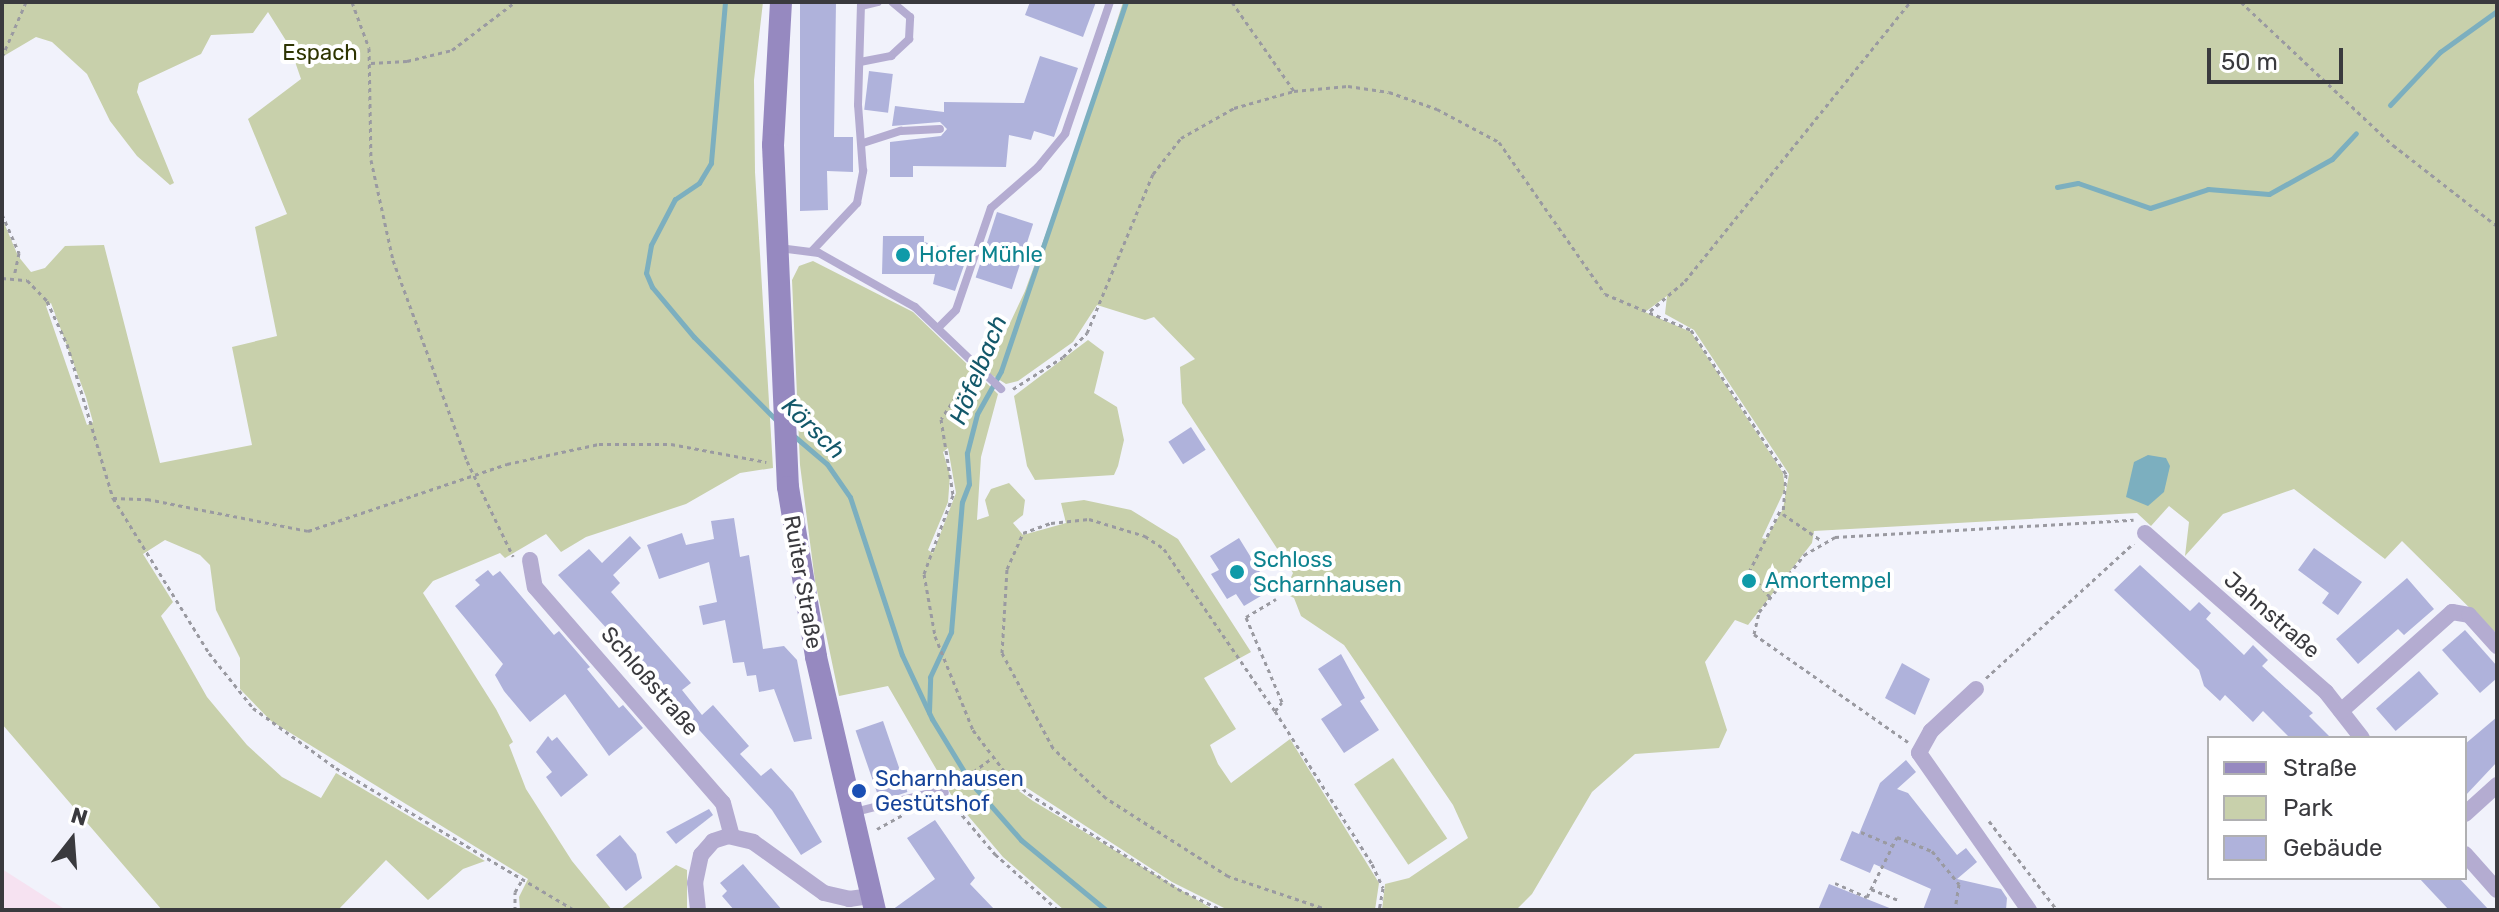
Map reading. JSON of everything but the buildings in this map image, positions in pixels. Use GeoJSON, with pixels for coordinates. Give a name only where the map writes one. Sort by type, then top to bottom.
{"type":"FeatureCollection","features":[{"type":"Feature","properties":{"kind":"main road","name":"Ruiter Straße"},"geometry":{"type":"LineString","coordinates":[[781,2],[773,110],[786,460],[801,578],[850,814],[873,903]]}},
{"type":"Feature","properties":{"kind":"street","name":"Jahnstraße"},"geometry":{"type":"LineString","coordinates":[[2145,533],[2341,711],[2360,736]]}},
{"type":"Feature","properties":{"kind":"street","name":"Schloßstraße"},"geometry":{"type":"LineString","coordinates":[[530,560],[534,586],[723,803],[732,836]]}},
{"type":"Feature","properties":{"kind":"street"},"geometry":{"type":"LineString","coordinates":[[2341,711],[2452,612],[2469,615],[2497,646]]}},
{"type":"Feature","properties":{"kind":"street"},"geometry":{"type":"LineString","coordinates":[[1976,689],[1931,731],[1919,753],[2029,910]]}},
{"type":"Feature","properties":{"kind":"street"},"geometry":{"type":"LineString","coordinates":[[2467,812],[2497,785]]}},
{"type":"Feature","properties":{"kind":"street"},"geometry":{"type":"LineString","coordinates":[[698,910],[695,883],[701,855],[713,841],[732,836],[753,842],[824,893],[873,903]]}},
{"type":"Feature","properties":{"kind":"street"},"geometry":{"type":"LineString","coordinates":[[2467,856],[2497,890]]}},
{"type":"Feature","properties":{"kind":"lane"},"geometry":{"type":"LineString","coordinates":[[812,251],[856,206],[863,143],[861,4],[878,2]]}},
{"type":"Feature","properties":{"kind":"lane"},"geometry":{"type":"LineString","coordinates":[[860,62],[891,56],[907,42],[910,17],[892,2]]}},
{"type":"Feature","properties":{"kind":"lane"},"geometry":{"type":"LineString","coordinates":[[938,328],[956,310],[991,208],[1038,167],[1065,134],[1110,2]]}},
{"type":"Feature","properties":{"kind":"lane"},"geometry":{"type":"LineString","coordinates":[[863,143],[901,131],[940,129]]}},
{"type":"Feature","properties":{"kind":"lane"},"geometry":{"type":"LineString","coordinates":[[778,248],[812,251],[915,307],[987,379],[1003,390]]}},
{"type":"Feature","properties":{"kind":"lane"},"geometry":{"type":"LineString","coordinates":[[850,814],[945,793]]}},
{"type":"Feature","properties":{"kind":"path"},"geometry":{"type":"LineString","coordinates":[[2,57],[26,2]]}},
{"type":"Feature","properties":{"kind":"path"},"geometry":{"type":"LineString","coordinates":[[352,2],[371,63],[371,160],[385,230],[420,341],[473,475],[510,554],[530,560]]}},
{"type":"Feature","properties":{"kind":"path"},"geometry":{"type":"LineString","coordinates":[[371,63],[418,60],[452,50],[515,2]]}},
{"type":"Feature","properties":{"kind":"path"},"geometry":{"type":"LineString","coordinates":[[1232,2],[1294,91]]}},
{"type":"Feature","properties":{"kind":"path"},"geometry":{"type":"LineString","coordinates":[[1650,311],[1680,287],[1910,2]]}},
{"type":"Feature","properties":{"kind":"path"},"geometry":{"type":"LineString","coordinates":[[2241,2],[2393,145],[2497,226]]}},
{"type":"Feature","properties":{"kind":"path"},"geometry":{"type":"LineString","coordinates":[[1003,390],[1055,363],[1087,333],[1149,183],[1170,148],[1222,114],[1294,91],[1348,86],[1389,92],[1494,138],[1526,175],[1601,290],[1616,302],[1650,311],[1691,330],[1788,477],[1781,509],[1749,572],[1770,597]]}},
{"type":"Feature","properties":{"kind":"path"},"geometry":{"type":"LineString","coordinates":[[2,214],[19,253],[14,276]]}},
{"type":"Feature","properties":{"kind":"path"},"geometry":{"type":"LineString","coordinates":[[2,278],[14,276],[38,289],[60,328],[113,498],[215,662],[259,715],[336,768],[574,910]]}},
{"type":"Feature","properties":{"kind":"path"},"geometry":{"type":"LineString","coordinates":[[977,368],[941,419],[953,488],[924,570],[935,636],[973,730],[992,758],[1029,794],[1178,889],[1222,910]]}},
{"type":"Feature","properties":{"kind":"path"},"geometry":{"type":"LineString","coordinates":[[113,498],[147,499],[308,531],[542,454],[618,442],[671,444],[786,460]]}},
{"type":"Feature","properties":{"kind":"path"},"geometry":{"type":"LineString","coordinates":[[1781,509],[1822,541]]}},
{"type":"Feature","properties":{"kind":"path"},"geometry":{"type":"LineString","coordinates":[[1919,753],[1890,727],[1757,638],[1755,621],[1804,555],[1822,541],[2124,518],[2134,520],[2145,533],[1976,689]]}},
{"type":"Feature","properties":{"kind":"path"},"geometry":{"type":"LineString","coordinates":[[1329,910],[1228,876],[1106,798],[1065,763],[1037,725],[1003,657],[1006,576],[1016,540],[1032,528],[1085,519],[1158,543],[1275,711],[1381,881],[1379,910]]}},
{"type":"Feature","properties":{"kind":"path"},"geometry":{"type":"LineString","coordinates":[[1275,711],[1282,702],[1246,617],[1276,599]]}},
{"type":"Feature","properties":{"kind":"path"},"geometry":{"type":"LineString","coordinates":[[992,758],[945,793],[995,854],[1058,910]]}},
{"type":"Feature","properties":{"kind":"path"},"geometry":{"type":"LineString","coordinates":[[856,840],[910,811]]}},
{"type":"Feature","properties":{"kind":"path"},"geometry":{"type":"LineString","coordinates":[[1861,832],[1891,845]]}},
{"type":"Feature","properties":{"kind":"path"},"geometry":{"type":"LineString","coordinates":[[1835,883],[1867,897],[1897,837],[1928,849],[1959,884],[1955,910]]}},
{"type":"Feature","properties":{"kind":"path"},"geometry":{"type":"LineString","coordinates":[[515,910],[515,892],[522,880]]}},
{"type":"Feature","properties":{"kind":"path"},"geometry":{"type":"LineString","coordinates":[[1871,889],[1898,900]]}},
{"type":"Feature","properties":{"kind":"shaded area"},"geometry":{"type":"Polygon","coordinates":[[[2,869],[66,910],[2,910],[2,869]]]}},
{"type":"Feature","properties":{"kind":"green space","name":"Espach"},"geometry":{"type":"Polygon","coordinates":[[[2,2],[763,2],[754,80],[755,172],[773,468],[740,473],[686,504],[586,537],[561,552],[546,534],[505,558],[500,553],[433,581],[423,593],[496,709],[513,742],[509,745],[526,789],[572,861],[612,910],[520,910],[519,897],[528,879],[271,721],[240,689],[240,658],[216,610],[210,565],[200,555],[165,540],[143,554],[173,602],[161,616],[207,697],[247,745],[282,777],[321,798],[336,773],[485,861],[463,869],[428,900],[386,860],[338,910],[162,910],[2,724],[2,218],[18,256],[31,272],[45,268],[65,246],[104,245],[160,463],[252,445],[232,347],[277,336],[255,227],[287,214],[248,119],[301,79],[290,47],[268,12],[253,33],[211,35],[201,54],[139,83],[137,92],[174,183],[170,185],[137,156],[110,121],[87,74],[52,42],[36,37],[2,57],[2,2]],[[51,303],[46,306],[87,425],[93,422],[51,303]]]}},
{"type":"Feature","properties":{"kind":"green space"},"geometry":{"type":"Polygon","coordinates":[[[1123,2],[2497,2],[2497,629],[2494,632],[2402,541],[2385,559],[2294,489],[2223,514],[2185,556],[2189,522],[2169,506],[2151,526],[2137,513],[1814,531],[1812,543],[1748,625],[1735,620],[1705,662],[1727,730],[1719,748],[1635,754],[1592,792],[1532,894],[1516,910],[1382,910],[1385,884],[1409,878],[1468,838],[1453,805],[1344,645],[1301,616],[1294,598],[1284,593],[1293,573],[1182,403],[1180,367],[1195,359],[1154,317],[1145,320],[1097,305],[1073,342],[1018,381],[1006,384],[987,372],[1025,291],[1074,157],[1123,2]],[[1667,296],[1645,312],[1691,332],[1783,473],[1785,489],[1762,538],[1766,539],[1783,509],[1789,474],[1694,330],[1665,314],[1667,296]]]}},
{"type":"Feature","properties":{"kind":"green space"},"geometry":{"type":"Polygon","coordinates":[[[813,261],[913,312],[998,394],[981,457],[977,520],[989,516],[985,500],[991,489],[1009,483],[1025,500],[1023,515],[1013,523],[1023,535],[1066,523],[1061,503],[1084,500],[1131,510],[1178,539],[1251,652],[1204,678],[1236,729],[1210,745],[1218,764],[1231,783],[1290,739],[1379,883],[1375,910],[1224,908],[1172,882],[1024,786],[1019,791],[1033,801],[1214,910],[1064,910],[1003,857],[953,798],[888,686],[839,696],[815,581],[800,465],[792,280],[799,266],[813,261]],[[948,448],[943,452],[950,475],[948,502],[928,550],[933,553],[956,493],[948,448]]]}},
{"type":"Feature","properties":{"kind":"green space"},"geometry":{"type":"Polygon","coordinates":[[[1088,340],[1104,352],[1094,393],[1117,407],[1124,440],[1118,466],[1114,475],[1035,480],[1027,466],[1014,396],[1088,340]]]}},
{"type":"Feature","properties":{"kind":"green space"},"geometry":{"type":"Polygon","coordinates":[[[1393,758],[1447,838],[1408,865],[1354,784],[1393,758]]]}},
{"type":"Feature","properties":{"kind":"green space"},"geometry":{"type":"Polygon","coordinates":[[[676,865],[687,870],[687,910],[620,910],[676,865]]]}},
{"type":"Feature","properties":{"kind":"water"},"geometry":{"type":"Polygon","coordinates":[[[2148,455],[2166,458],[2170,466],[2164,492],[2148,506],[2126,497],[2134,462],[2148,455]]]}},
{"type":"Feature","properties":{"kind":"waterway","name":"Körsch"},"geometry":{"type":"LineString","coordinates":[[725,2],[711,163],[699,183],[675,199],[651,245],[646,273],[652,287],[694,337],[778,422]]}},
{"type":"Feature","properties":{"kind":"waterway","name":"Höfelbach"},"geometry":{"type":"LineString","coordinates":[[929,712],[930,677],[951,632],[962,502],[969,484],[967,453],[977,414],[1001,371],[1126,2]]}},
{"type":"Feature","properties":{"kind":"waterway"},"geometry":{"type":"LineString","coordinates":[[2390,105],[2440,52],[2497,11]]}},
{"type":"Feature","properties":{"kind":"waterway"},"geometry":{"type":"LineString","coordinates":[[2057,187],[2078,183],[2150,208],[2208,189],[2269,194],[2332,159],[2356,133]]}},
{"type":"Feature","properties":{"kind":"waterway","name":"Körsch"},"geometry":{"type":"LineString","coordinates":[[794,436],[827,464],[850,497],[902,655],[932,719],[971,783],[1021,840],[1106,910]]}},
{"type":"Feature","properties":{"kind":"place","name":"Hofer Mühle"},"geometry":{"type":"Point","coordinates":[903,255]}},
{"type":"Feature","properties":{"kind":"place","name":"Schloss Scharnhausen"},"geometry":{"type":"Point","coordinates":[1237,572]}},
{"type":"Feature","properties":{"kind":"place","name":"Amortempel"},"geometry":{"type":"Point","coordinates":[1749,581]}},
{"type":"Feature","properties":{"kind":"place","name":"Scharnhausen Gestütshof"},"geometry":{"type":"Point","coordinates":[859,791]}}]}
